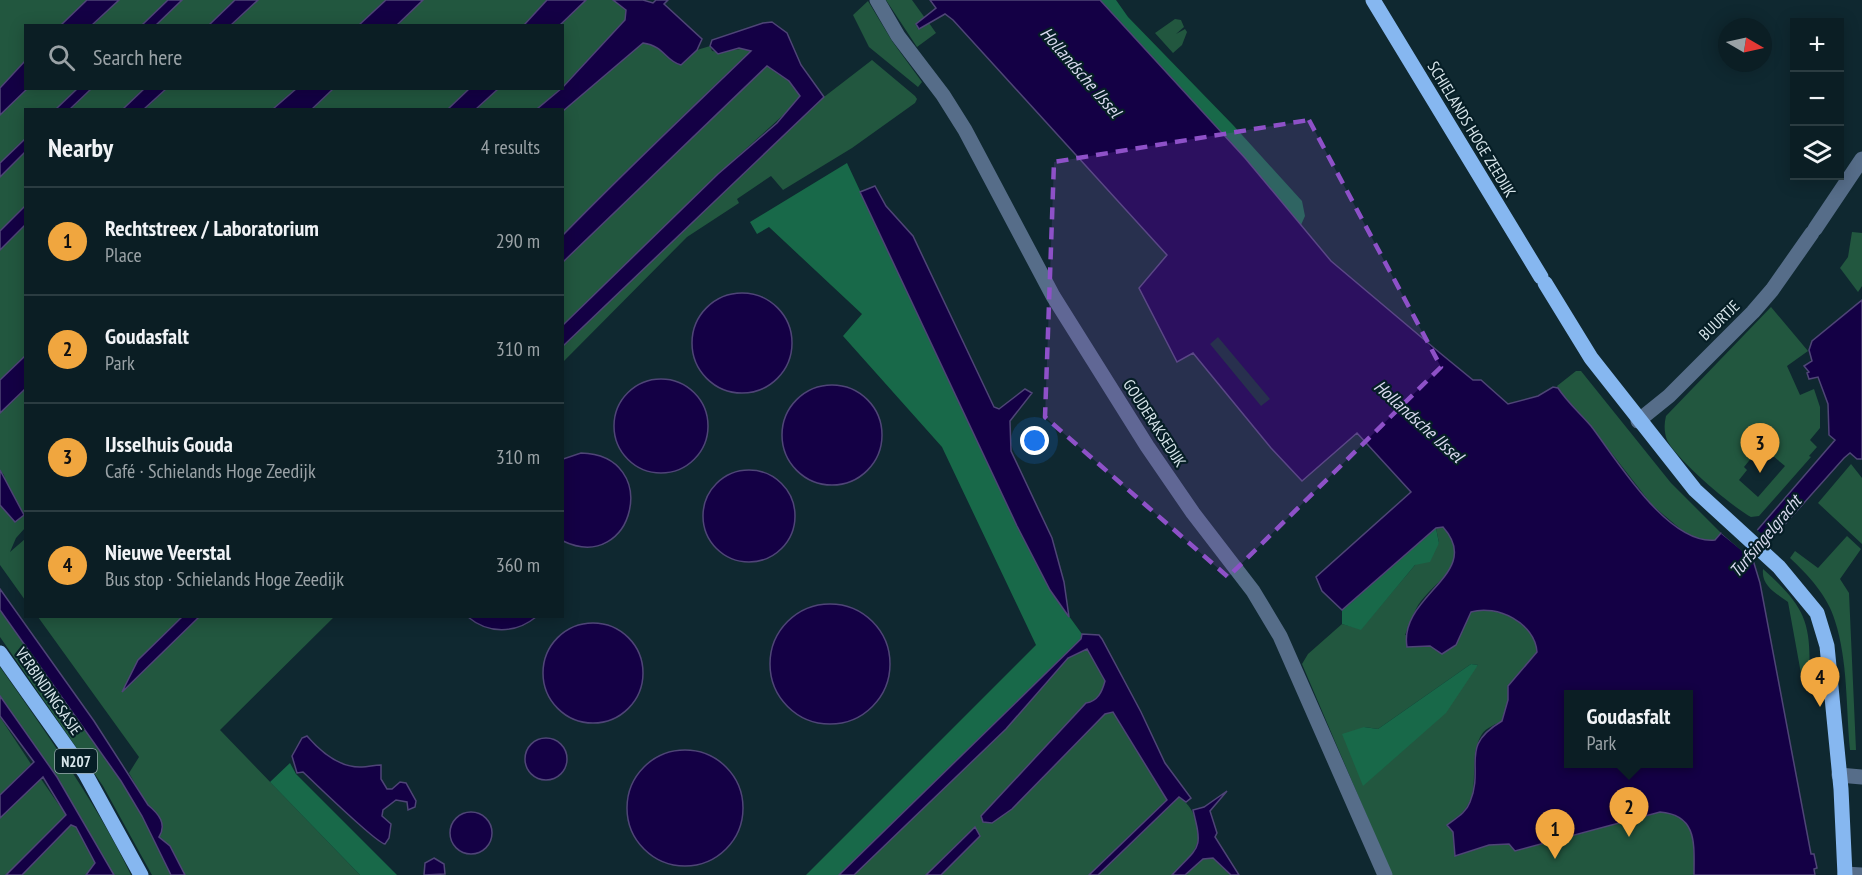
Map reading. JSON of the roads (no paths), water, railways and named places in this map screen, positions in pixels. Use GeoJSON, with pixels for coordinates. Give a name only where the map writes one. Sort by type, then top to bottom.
{"type":"FeatureCollection","features":[{"type":"Feature","properties":{"kind":"main road","name":"SCHIELANDS HOGE ZEEDIJK"},"geometry":{"type":"LineString","coordinates":[[1373,0],[1591,358],[1638,421],[1695,490],[1779,567],[1813,606],[1827,646],[1839,775]]}},
{"type":"Feature","properties":{"kind":"main road","name":"VERBINDINGSASJE"},"geometry":{"type":"LineString","coordinates":[[0,653],[85,773],[141,875]]}},
{"type":"Feature","properties":{"kind":"main road"},"geometry":{"type":"LineString","coordinates":[[1839,775],[1845,874]]}},
{"type":"Feature","properties":{"kind":"street","name":"GOUDERAKSEDIJK"},"geometry":{"type":"LineString","coordinates":[[877,0],[898,36],[944,95],[1053,296],[1147,446],[1193,513],[1253,591],[1280,636],[1385,875]]}},
{"type":"Feature","properties":{"kind":"street","name":"BUURTJE"},"geometry":{"type":"LineString","coordinates":[[1638,421],[1669,396],[1772,290],[1862,159]]}},
{"type":"Feature","properties":{"kind":"street"},"geometry":{"type":"LineString","coordinates":[[1839,775],[1862,777]]}},
{"type":"Feature","properties":{"kind":"street"},"geometry":{"type":"LineString","coordinates":[[1845,874],[1862,874]]}},
{"type":"Feature","properties":{"kind":"water"},"geometry":{"type":"Polygon","coordinates":[[[87,0],[119,0],[93,24],[62,24],[87,0]]]}},
{"type":"Feature","properties":{"kind":"water"},"geometry":{"type":"Polygon","coordinates":[[[168,0],[182,0],[157,24],[143,24],[168,0]]]}},
{"type":"Feature","properties":{"kind":"water"},"geometry":{"type":"Polygon","coordinates":[[[235,0],[258,0],[232,24],[210,24],[235,0]]]}},
{"type":"Feature","properties":{"kind":"water"},"geometry":{"type":"Polygon","coordinates":[[[386,0],[423,0],[398,24],[360,24],[386,0]]]}},
{"type":"Feature","properties":{"kind":"water"},"geometry":{"type":"Polygon","coordinates":[[[547,0],[586,0],[561,24],[525,24],[547,0]]]}},
{"type":"Feature","properties":{"kind":"water"},"geometry":{"type":"Polygon","coordinates":[[[613,0],[643,0],[653,3],[656,0],[668,0],[664,4],[702,39],[697,50],[681,65],[656,47],[643,43],[564,110],[564,108],[538,108],[560,90],[564,90],[564,86],[625,20],[626,10],[613,0]]]}},
{"type":"Feature","properties":{"kind":"water"},"geometry":{"type":"Polygon","coordinates":[[[930,0],[1100,0],[1245,158],[1331,261],[1473,380],[1481,380],[1508,404],[1538,396],[1553,387],[1558,388],[1591,426],[1645,498],[1679,529],[1697,538],[1715,540],[1721,533],[1741,549],[1835,440],[1829,435],[1828,404],[1818,377],[1809,379],[1807,373],[1809,372],[1804,366],[1812,361],[1809,350],[1812,341],[1862,300],[1862,459],[1857,459],[1850,453],[1844,458],[1753,560],[1760,583],[1811,854],[1814,854],[1817,868],[1814,869],[1815,875],[1694,875],[1693,843],[1687,825],[1672,814],[1660,812],[1515,851],[1509,844],[1489,845],[1455,856],[1453,832],[1447,825],[1463,812],[1470,802],[1474,789],[1476,748],[1489,730],[1502,721],[1508,700],[1508,686],[1537,652],[1530,632],[1522,624],[1503,613],[1481,610],[1471,612],[1456,645],[1442,654],[1430,646],[1407,647],[1408,629],[1415,613],[1448,572],[1454,558],[1453,544],[1443,527],[1436,528],[1342,610],[1322,591],[1316,577],[1411,492],[1357,433],[1302,481],[1271,448],[1193,353],[1177,362],[1139,288],[1167,255],[953,20],[945,14],[919,29],[916,24],[936,8],[930,0]]]}},
{"type":"Feature","properties":{"kind":"water"},"geometry":{"type":"Polygon","coordinates":[[[772,22],[787,33],[801,65],[824,97],[564,345],[564,324],[718,174],[777,123],[800,96],[789,81],[767,66],[564,261],[564,234],[751,51],[739,48],[718,54],[710,46],[712,40],[772,22]]]}},
{"type":"Feature","properties":{"kind":"water"},"geometry":{"type":"Polygon","coordinates":[[[24,62],[24,90],[26,90],[0,115],[0,88],[24,62]]]}},
{"type":"Feature","properties":{"kind":"water"},"geometry":{"type":"Polygon","coordinates":[[[76,90],[90,90],[71,108],[57,108],[76,90]]]}},
{"type":"Feature","properties":{"kind":"water"},"geometry":{"type":"Polygon","coordinates":[[[143,90],[165,90],[145,108],[124,108],[143,90]]]}},
{"type":"Feature","properties":{"kind":"water"},"geometry":{"type":"Polygon","coordinates":[[[295,90],[332,90],[313,108],[274,108],[295,90]]]}},
{"type":"Feature","properties":{"kind":"water"},"geometry":{"type":"Polygon","coordinates":[[[468,90],[497,90],[477,108],[449,108],[468,90]]]}},
{"type":"Feature","properties":{"kind":"water"},"geometry":{"type":"Polygon","coordinates":[[[24,140],[24,153],[0,177],[0,163],[24,140]]]}},
{"type":"Feature","properties":{"kind":"water"},"geometry":{"type":"Polygon","coordinates":[[[875,186],[886,206],[913,236],[994,407],[999,409],[1025,389],[1032,393],[1010,421],[1011,451],[1052,538],[1064,582],[1069,617],[1050,590],[1017,526],[860,192],[875,186]]]}},
{"type":"Feature","properties":{"kind":"water"},"geometry":{"type":"Polygon","coordinates":[[[24,207],[24,226],[0,250],[0,231],[24,207]]]}},
{"type":"Feature","properties":{"kind":"water"},"geometry":{"type":"Polygon","coordinates":[[[742,293],[761,297],[777,308],[788,324],[792,343],[788,362],[777,378],[761,389],[742,393],[723,389],[707,378],[696,362],[692,343],[696,324],[707,308],[723,297],[742,293]]]}},
{"type":"Feature","properties":{"kind":"water"},"geometry":{"type":"Polygon","coordinates":[[[24,357],[24,390],[0,413],[0,380],[24,357]]]}},
{"type":"Feature","properties":{"kind":"water"},"geometry":{"type":"Polygon","coordinates":[[[661,379],[679,383],[694,393],[704,408],[708,426],[704,444],[694,459],[679,469],[661,473],[643,469],[628,459],[618,444],[614,426],[618,408],[628,393],[643,383],[661,379]]]}},
{"type":"Feature","properties":{"kind":"water"},"geometry":{"type":"Polygon","coordinates":[[[832,385],[860,393],[874,407],[882,435],[874,463],[860,477],[832,485],[804,477],[790,463],[782,435],[790,407],[804,393],[832,385]]]}},
{"type":"Feature","properties":{"kind":"water"},"geometry":{"type":"Polygon","coordinates":[[[581,453],[607,459],[623,472],[630,491],[629,510],[622,529],[607,542],[588,547],[564,541],[564,459],[581,453]]]}},
{"type":"Feature","properties":{"kind":"water"},"geometry":{"type":"Polygon","coordinates":[[[0,470],[24,515],[15,522],[0,505],[0,470]]]}},
{"type":"Feature","properties":{"kind":"water"},"geometry":{"type":"Polygon","coordinates":[[[749,470],[767,473],[782,483],[792,498],[795,516],[792,534],[782,549],[767,559],[749,562],[731,559],[716,549],[706,534],[703,516],[706,498],[716,483],[731,473],[749,470]]]}},
{"type":"Feature","properties":{"kind":"water"},"geometry":{"type":"Polygon","coordinates":[[[0,589],[94,721],[148,805],[158,816],[162,824],[159,837],[170,846],[185,875],[171,875],[142,816],[121,781],[0,610],[0,589]]]}},
{"type":"Feature","properties":{"kind":"water"},"geometry":{"type":"Polygon","coordinates":[[[830,604],[853,609],[872,622],[885,641],[890,664],[885,687],[872,706],[853,719],[830,724],[807,719],[788,706],[775,687],[770,664],[775,641],[788,622],[807,609],[830,604]]]}},
{"type":"Feature","properties":{"kind":"water"},"geometry":{"type":"Polygon","coordinates":[[[181,618],[198,618],[122,692],[138,660],[181,618]]]}},
{"type":"Feature","properties":{"kind":"water"},"geometry":{"type":"Polygon","coordinates":[[[469,618],[535,618],[519,627],[502,630],[476,623],[469,618]]]}},
{"type":"Feature","properties":{"kind":"water"},"geometry":{"type":"Polygon","coordinates":[[[593,623],[621,631],[635,645],[643,673],[635,701],[621,715],[593,723],[565,715],[551,701],[543,673],[551,645],[565,631],[593,623]]]}},
{"type":"Feature","properties":{"kind":"water"},"geometry":{"type":"Polygon","coordinates":[[[1082,634],[1099,635],[1102,639],[1165,763],[1191,798],[1186,802],[1179,797],[1098,875],[1089,875],[1167,800],[1113,712],[1105,714],[1012,809],[992,823],[983,822],[981,816],[1086,703],[1094,700],[1101,692],[1105,681],[1087,649],[1068,658],[1006,729],[854,875],[839,875],[1081,639],[1082,634]]]}},
{"type":"Feature","properties":{"kind":"water"},"geometry":{"type":"Polygon","coordinates":[[[0,696],[57,777],[114,875],[86,875],[95,863],[76,827],[71,825],[22,875],[6,875],[66,815],[43,777],[0,818],[0,795],[34,762],[0,716],[0,696]]]}},
{"type":"Feature","properties":{"kind":"water"},"geometry":{"type":"Polygon","coordinates":[[[307,736],[324,753],[338,762],[354,767],[381,765],[381,779],[387,789],[392,789],[400,782],[406,783],[416,801],[415,807],[408,810],[407,802],[396,800],[383,810],[382,816],[391,824],[389,838],[385,844],[358,824],[303,772],[297,773],[292,756],[302,738],[307,736]]]}},
{"type":"Feature","properties":{"kind":"water"},"geometry":{"type":"Polygon","coordinates":[[[546,738],[561,744],[567,759],[561,774],[546,780],[531,774],[525,759],[531,744],[546,738]]]}},
{"type":"Feature","properties":{"kind":"water"},"geometry":{"type":"Polygon","coordinates":[[[685,750],[707,755],[726,767],[738,786],[743,808],[738,830],[726,849],[707,861],[685,866],[663,861],[644,849],[632,830],[627,808],[632,786],[644,767],[663,755],[685,750]]]}},
{"type":"Feature","properties":{"kind":"water"},"geometry":{"type":"Polygon","coordinates":[[[1227,791],[1210,811],[1217,833],[1215,837],[1239,875],[1231,875],[1213,858],[1203,859],[1185,875],[1172,875],[1197,846],[1198,833],[1193,810],[1204,807],[1227,791]]]}},
{"type":"Feature","properties":{"kind":"water"},"geometry":{"type":"Polygon","coordinates":[[[471,812],[486,818],[492,833],[486,848],[471,854],[456,848],[450,833],[456,818],[471,812]]]}},
{"type":"Feature","properties":{"kind":"water"},"geometry":{"type":"Polygon","coordinates":[[[975,827],[980,836],[941,875],[926,875],[975,827]]]}},
{"type":"Feature","properties":{"kind":"water"},"geometry":{"type":"Polygon","coordinates":[[[434,858],[444,864],[445,874],[424,875],[425,863],[434,858]]]}},
{"type":"Feature","properties":{"kind":"place","name":"IJsselhuis Gouda"},"geometry":{"type":"Point","coordinates":[1760,473]}},
{"type":"Feature","properties":{"kind":"place","name":"Nieuwe Veerstal"},"geometry":{"type":"Point","coordinates":[1820,707]}},
{"type":"Feature","properties":{"kind":"place","name":"Goudasfalt"},"geometry":{"type":"Point","coordinates":[1629,837]}},
{"type":"Feature","properties":{"kind":"place","name":"Rechtstreex / Laboratorium"},"geometry":{"type":"Point","coordinates":[1555,859]}},
{"type":"Feature","properties":{"kind":"water label","name":"Hollandsche IJssel"},"geometry":{"type":"Point","coordinates":[1081,72]}},
{"type":"Feature","properties":{"kind":"water label","name":"Hollandsche IJssel"},"geometry":{"type":"Point","coordinates":[1419,421]}},
{"type":"Feature","properties":{"kind":"water label","name":"Turfsingelgracht"},"geometry":{"type":"Point","coordinates":[1765,536]}}]}
